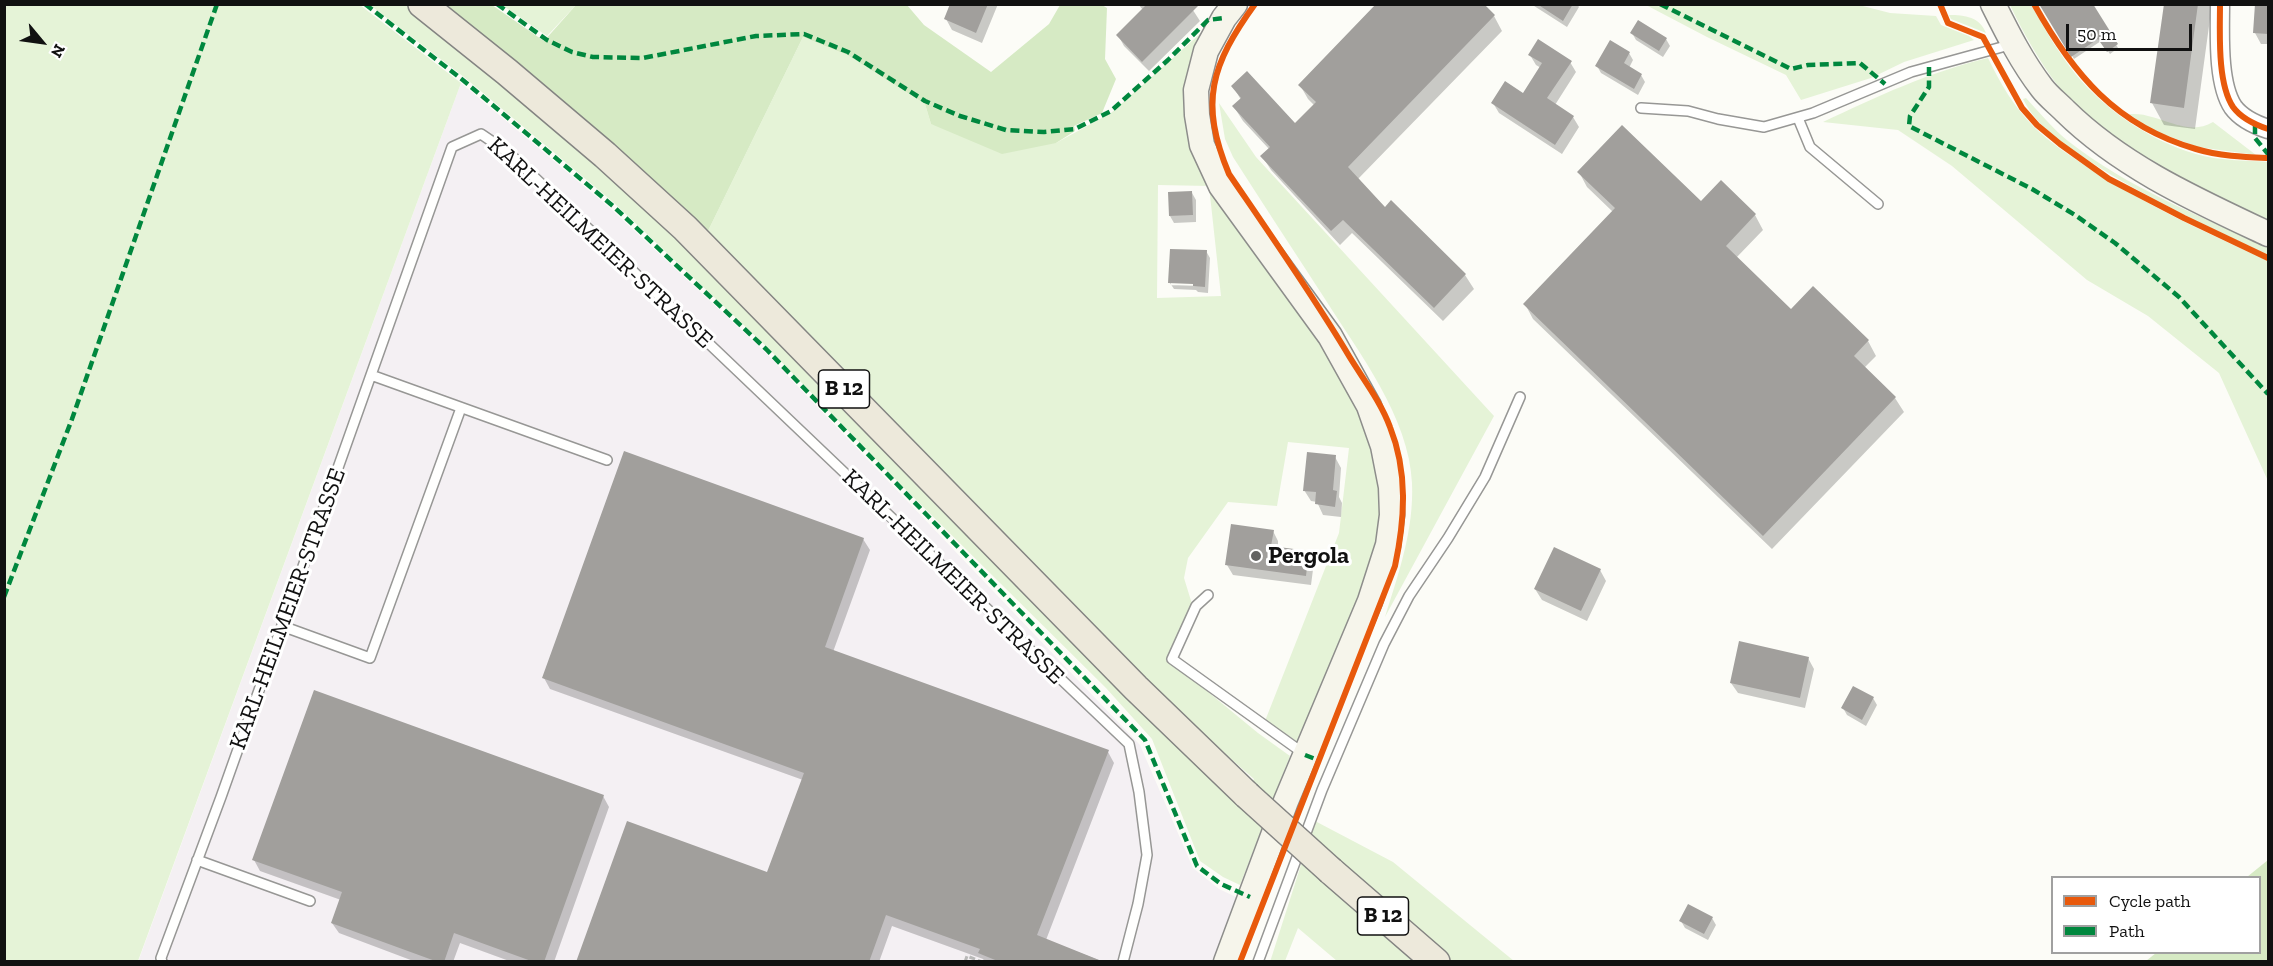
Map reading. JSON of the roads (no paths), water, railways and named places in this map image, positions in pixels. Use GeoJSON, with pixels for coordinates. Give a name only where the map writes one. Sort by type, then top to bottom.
{"type":"FeatureCollection","features":[{"type":"Feature","properties":{"kind":"main road","name":"B 12"},"geometry":{"type":"LineString","coordinates":[[422,4],[605,155],[685,228],[1136,688],[1247,795],[1436,962]]}},
{"type":"Feature","properties":{"kind":"main road"},"geometry":{"type":"LineString","coordinates":[[1226,962],[1305,755],[1370,601],[1388,545],[1392,514],[1391,487],[1383,446],[1369,406],[1330,336],[1221,186],[1202,145],[1196,90],[1206,51],[1224,18],[1235,4]]}},
{"type":"Feature","properties":{"kind":"main road"},"geometry":{"type":"LineString","coordinates":[[1993,4],[2013,44],[2043,90],[2081,127],[2127,161],[2184,195],[2268,234]]}},
{"type":"Feature","properties":{"kind":"street"},"geometry":{"type":"LineString","coordinates":[[2220,4],[2221,54],[2226,88],[2234,107],[2255,125],[2268,129]]}},
{"type":"Feature","properties":{"kind":"lane"},"geometry":{"type":"LineString","coordinates":[[1641,108],[1688,111],[1764,127],[1813,113],[1911,72],[2013,44]]}},
{"type":"Feature","properties":{"kind":"lane"},"geometry":{"type":"LineString","coordinates":[[1798,118],[1810,147],[1878,204]]}},
{"type":"Feature","properties":{"kind":"lane","name":"KARL-HEILMEIER-STRASSE"},"geometry":{"type":"LineString","coordinates":[[162,962],[161,958],[452,147],[481,134],[509,153],[1129,744],[1139,792],[1147,855],[1138,904],[1123,962]]}},
{"type":"Feature","properties":{"kind":"lane"},"geometry":{"type":"LineString","coordinates":[[371,375],[607,460]]}},
{"type":"Feature","properties":{"kind":"lane"},"geometry":{"type":"LineString","coordinates":[[1258,962],[1322,790],[1384,644],[1409,596],[1449,538],[1485,477],[1520,398]]}},
{"type":"Feature","properties":{"kind":"lane"},"geometry":{"type":"LineString","coordinates":[[282,626],[370,658],[461,408]]}},
{"type":"Feature","properties":{"kind":"lane"},"geometry":{"type":"LineString","coordinates":[[1208,595],[1196,606],[1172,659],[1305,755]]}},
{"type":"Feature","properties":{"kind":"lane"},"geometry":{"type":"LineString","coordinates":[[196,860],[310,901]]}},
{"type":"Feature","properties":{"kind":"place","name":"Pergola"},"geometry":{"type":"Point","coordinates":[1256,556]}}]}
